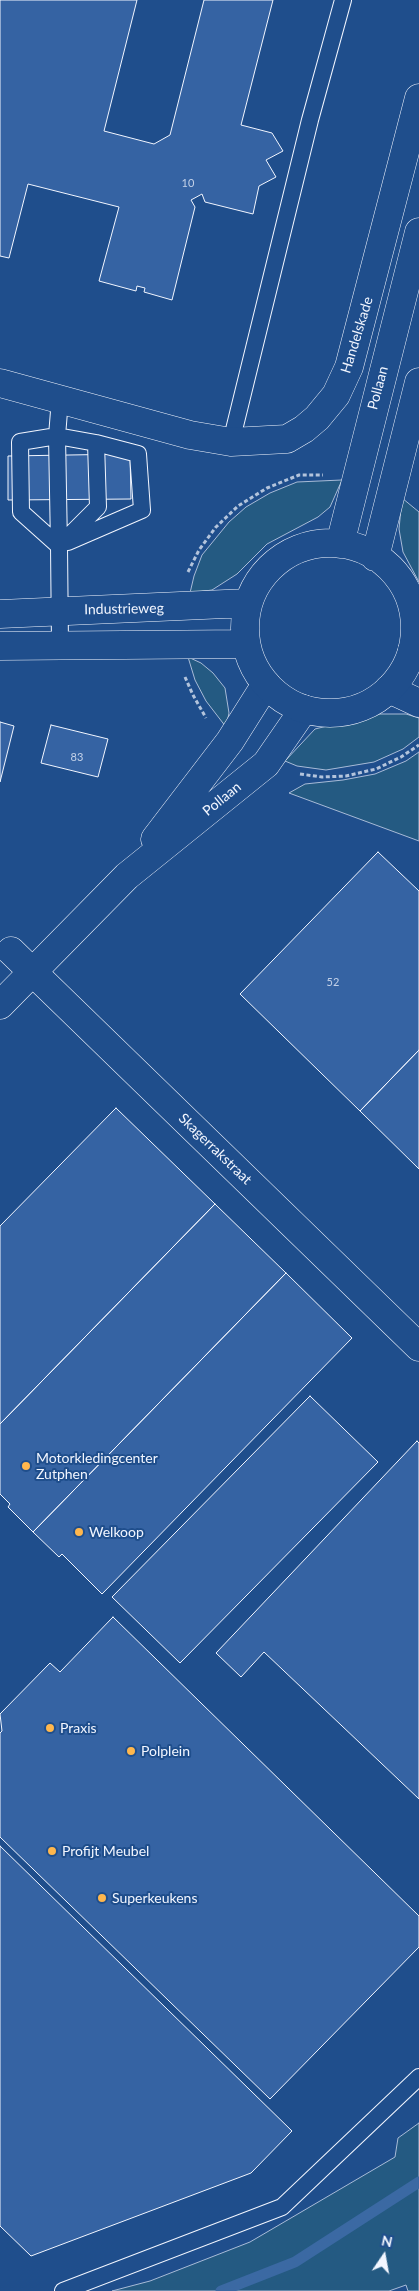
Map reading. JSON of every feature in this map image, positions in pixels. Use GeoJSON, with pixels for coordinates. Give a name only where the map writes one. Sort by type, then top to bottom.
{"type":"FeatureCollection","features":[{"type":"Feature","properties":{"kind":"street","name":"Handelskade"},"geometry":{"type":"LineString","coordinates":[[0,383],[190,435],[231,442],[287,439],[317,418],[336,395],[349,367],[419,98]]}},
{"type":"Feature","properties":{"kind":"street","name":"Pollaan"},"geometry":{"type":"LineString","coordinates":[[340,544],[419,232]]}},
{"type":"Feature","properties":{"kind":"street"},"geometry":{"type":"LineString","coordinates":[[375,556],[419,382]]}},
{"type":"Feature","properties":{"kind":"street"},"geometry":{"type":"LineString","coordinates":[[340,544],[358,548],[375,556],[396,574],[410,598],[415,625],[416,654],[389,689],[368,704],[343,712],[330,714],[304,709],[277,695],[257,672],[246,644],[245,630],[248,603],[262,577],[283,557],[310,545],[340,544]]}},
{"type":"Feature","properties":{"kind":"street","name":"Industrieweg"},"geometry":{"type":"LineString","coordinates":[[0,614],[248,603]]}},
{"type":"Feature","properties":{"kind":"street"},"geometry":{"type":"LineString","coordinates":[[0,646],[246,644]]}},
{"type":"Feature","properties":{"kind":"street","name":"Pollaan"},"geometry":{"type":"LineString","coordinates":[[127,876],[230,741],[266,684]]}},
{"type":"Feature","properties":{"kind":"street"},"geometry":{"type":"LineString","coordinates":[[389,689],[419,704]]}},
{"type":"Feature","properties":{"kind":"street","name":"Pollaan"},"geometry":{"type":"LineString","coordinates":[[0,1005],[127,876],[266,764],[304,709]]}},
{"type":"Feature","properties":{"kind":"street","name":"Skagerrakstraat"},"geometry":{"type":"LineString","coordinates":[[11,951],[419,1347]]}},
{"type":"Feature","properties":{"kind":"lane"},"geometry":{"type":"LineString","coordinates":[[231,442],[310,120],[343,0]]}},
{"type":"Feature","properties":{"kind":"lane"},"geometry":{"type":"LineString","coordinates":[[60,399],[58,436],[60,645]]}},
{"type":"Feature","properties":{"kind":"lane"},"geometry":{"type":"LineString","coordinates":[[58,436],[96,442],[138,454],[142,510],[59,546],[21,512],[20,442],[58,436]]}},
{"type":"Feature","properties":{"kind":"lane"},"geometry":{"type":"LineString","coordinates":[[59,546],[98,506],[96,442]]}},
{"type":"Feature","properties":{"kind":"lane"},"geometry":{"type":"LineString","coordinates":[[63,2291],[282,2208],[419,2077]]}},
{"type":"Feature","properties":{"kind":"path"},"geometry":{"type":"LineString","coordinates":[[185,578],[199,550],[216,526],[238,506],[267,488],[299,475]]}},
{"type":"Feature","properties":{"kind":"shaded area"},"geometry":{"type":"Polygon","coordinates":[[[342,480],[330,507],[318,517],[267,544],[237,574],[212,590],[190,593],[202,555],[229,522],[246,507],[270,493],[297,482],[342,480]]]}},
{"type":"Feature","properties":{"kind":"shaded area"},"geometry":{"type":"Polygon","coordinates":[[[402,498],[419,512],[419,582],[403,552],[399,529],[402,498]]]}},
{"type":"Feature","properties":{"kind":"shaded area"},"geometry":{"type":"Polygon","coordinates":[[[188,657],[201,663],[213,673],[225,688],[229,713],[226,727],[206,701],[195,680],[188,657]]]}},
{"type":"Feature","properties":{"kind":"shaded area"},"geometry":{"type":"Polygon","coordinates":[[[376,714],[406,714],[419,718],[419,737],[403,749],[374,762],[326,770],[297,766],[285,761],[315,729],[376,714]]]}},
{"type":"Feature","properties":{"kind":"shaded area"},"geometry":{"type":"Polygon","coordinates":[[[419,752],[419,841],[289,793],[305,784],[375,774],[406,761],[419,752]]]}},
{"type":"Feature","properties":{"kind":"shaded area"},"geometry":{"type":"Polygon","coordinates":[[[419,2123],[419,2291],[408,2291],[406,2285],[389,2291],[112,2291],[150,2281],[250,2242],[395,2157],[398,2138],[419,2123]]]}},
{"type":"Feature","properties":{"kind":"building"},"geometry":{"type":"Polygon","coordinates":[[[0,0],[137,0],[104,131],[154,144],[170,135],[204,0],[273,0],[241,125],[272,133],[283,151],[266,160],[276,177],[259,186],[253,214],[205,202],[202,194],[191,200],[195,207],[172,300],[144,292],[145,288],[137,286],[136,291],[99,281],[119,207],[28,184],[9,258],[0,256],[0,0]]]}},
{"type":"Feature","properties":{"kind":"building"},"geometry":{"type":"Polygon","coordinates":[[[130,454],[131,499],[8,500],[8,456],[130,454]]]}},
{"type":"Feature","properties":{"kind":"building"},"geometry":{"type":"Polygon","coordinates":[[[0,722],[14,726],[0,782],[0,722]]]}},
{"type":"Feature","properties":{"kind":"building"},"geometry":{"type":"Polygon","coordinates":[[[51,725],[108,739],[98,777],[41,763],[51,725]]]}},
{"type":"Feature","properties":{"kind":"building"},"geometry":{"type":"Polygon","coordinates":[[[378,852],[419,891],[419,1050],[360,1111],[240,994],[378,852]]]}},
{"type":"Feature","properties":{"kind":"building"},"geometry":{"type":"Polygon","coordinates":[[[419,1050],[419,1169],[360,1111],[419,1050]]]}},
{"type":"Feature","properties":{"kind":"building"},"geometry":{"type":"Polygon","coordinates":[[[116,1108],[215,1204],[0,1424],[0,1226],[116,1108]]]}},
{"type":"Feature","properties":{"kind":"building"},"geometry":{"type":"Polygon","coordinates":[[[215,1204],[286,1273],[33,1532],[8,1507],[10,1504],[0,1494],[0,1424],[215,1204]]]}},
{"type":"Feature","properties":{"kind":"building"},"geometry":{"type":"Polygon","coordinates":[[[286,1273],[352,1338],[102,1594],[62,1554],[59,1557],[33,1532],[286,1273]]]}},
{"type":"Feature","properties":{"kind":"building"},"geometry":{"type":"Polygon","coordinates":[[[310,1396],[378,1462],[180,1663],[112,1597],[310,1396]]]}},
{"type":"Feature","properties":{"kind":"building"},"geometry":{"type":"Polygon","coordinates":[[[417,1441],[419,1443],[419,1799],[264,1652],[241,1677],[216,1653],[417,1441]]]}},
{"type":"Feature","properties":{"kind":"building"},"geometry":{"type":"Polygon","coordinates":[[[113,1617],[419,1916],[419,1947],[270,2099],[0,1837],[0,1733],[2,1731],[0,1714],[50,1663],[60,1672],[113,1617]]]}},
{"type":"Feature","properties":{"kind":"building"},"geometry":{"type":"Polygon","coordinates":[[[0,1846],[292,2131],[251,2173],[31,2256],[0,2226],[0,1846]]]}},
{"type":"Feature","properties":{"kind":"waterway"},"geometry":{"type":"LineString","coordinates":[[221,2291],[295,2262],[419,2182]]}},
{"type":"Feature","properties":{"kind":"place","name":"Motorkledingcenter Zutphen"},"geometry":{"type":"Point","coordinates":[26,1466]}},
{"type":"Feature","properties":{"kind":"place","name":"Welkoop"},"geometry":{"type":"Point","coordinates":[79,1532]}},
{"type":"Feature","properties":{"kind":"place","name":"Praxis"},"geometry":{"type":"Point","coordinates":[50,1728]}},
{"type":"Feature","properties":{"kind":"place","name":"Polplein"},"geometry":{"type":"Point","coordinates":[131,1751]}},
{"type":"Feature","properties":{"kind":"place","name":"Profijt Meubel"},"geometry":{"type":"Point","coordinates":[52,1851]}},
{"type":"Feature","properties":{"kind":"place","name":"Superkeukens"},"geometry":{"type":"Point","coordinates":[102,1898]}}]}
